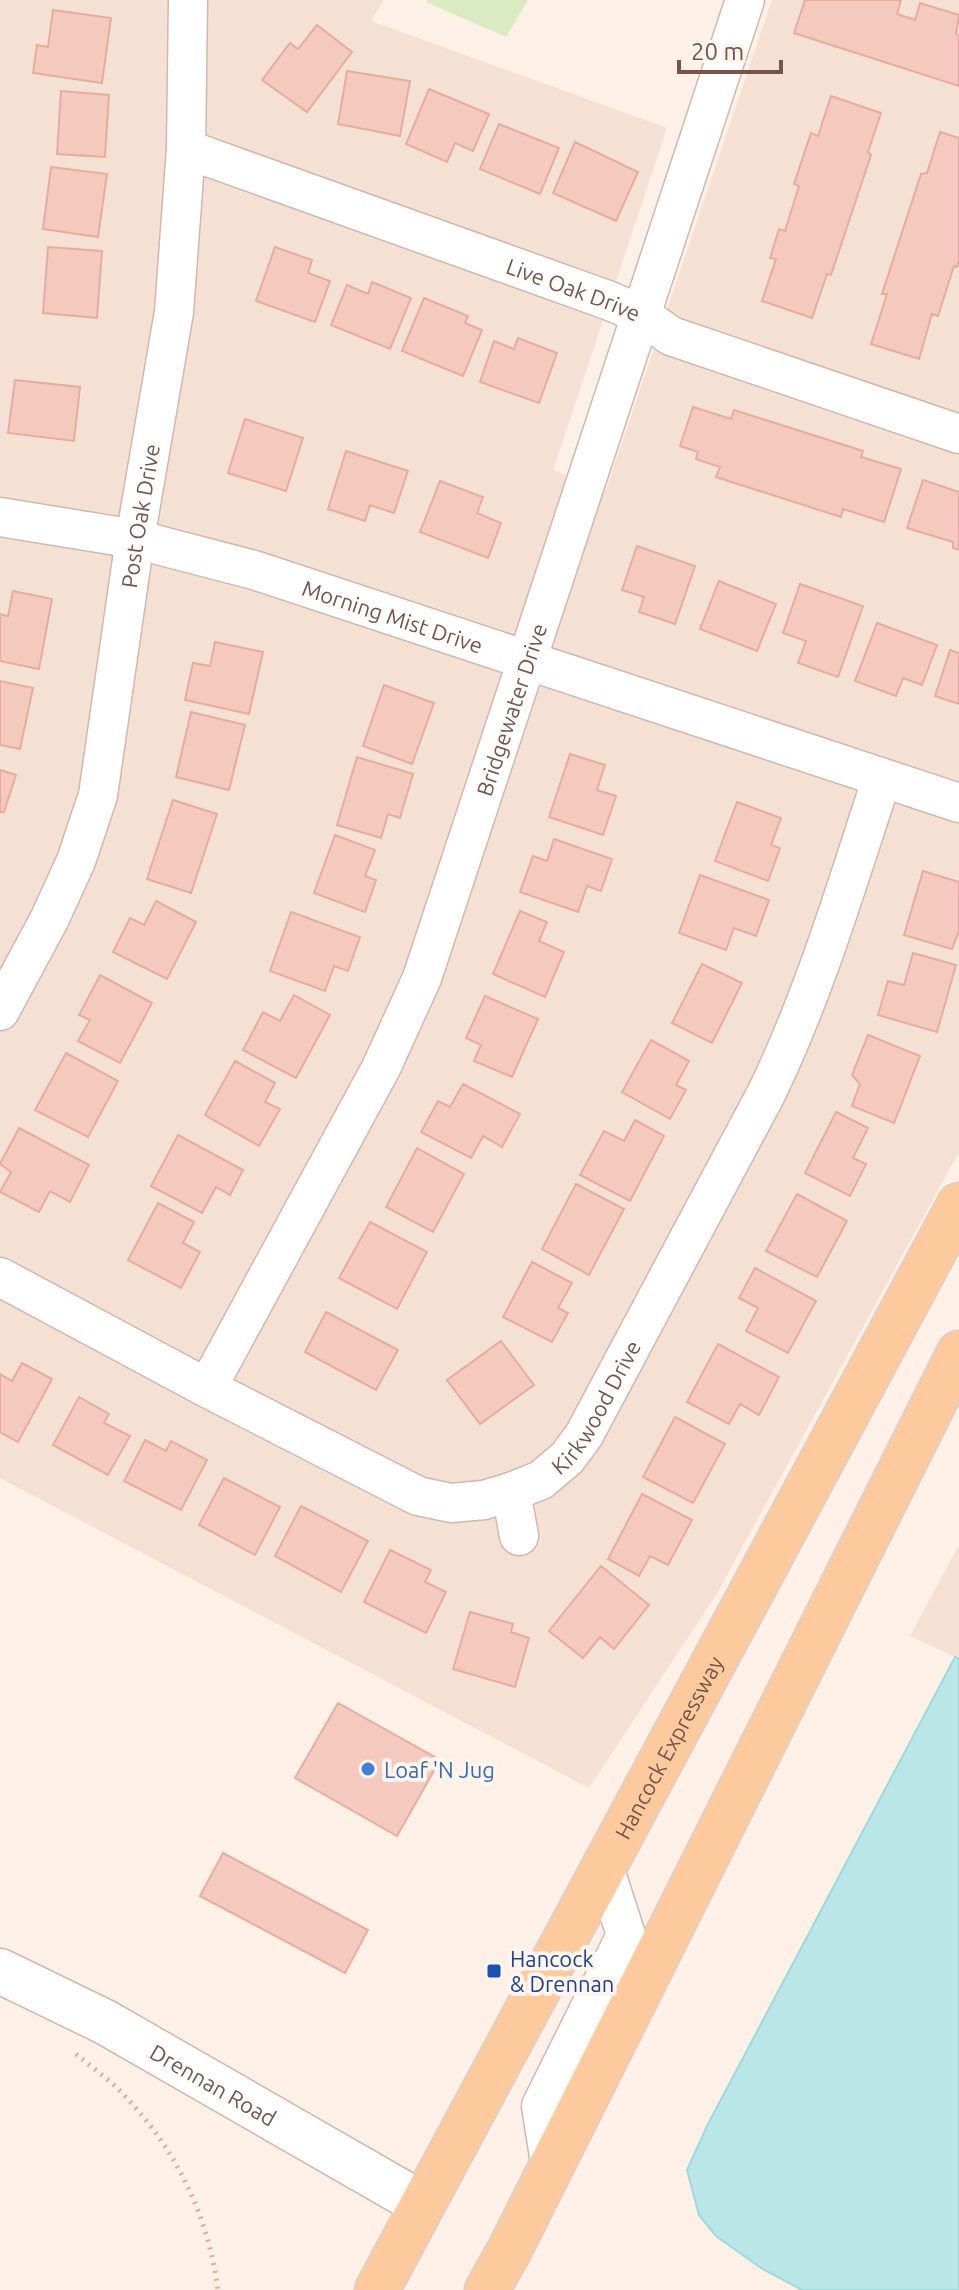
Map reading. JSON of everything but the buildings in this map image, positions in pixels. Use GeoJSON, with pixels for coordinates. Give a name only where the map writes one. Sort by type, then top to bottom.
{"type":"FeatureCollection","features":[{"type":"Feature","properties":{"kind":"main road","name":"Hancock Expressway"},"geometry":{"type":"LineString","coordinates":[[377,2290],[959,1205]]}},
{"type":"Feature","properties":{"kind":"main road"},"geometry":{"type":"LineString","coordinates":[[487,2290],[551,2169],[959,1353]]}},
{"type":"Feature","properties":{"kind":"street","name":"Post Oak Drive"},"geometry":{"type":"LineString","coordinates":[[0,1011],[49,920],[76,861],[98,795],[135,539],[174,312],[186,149],[188,0]]}},
{"type":"Feature","properties":{"kind":"street","name":"Bridgewater Drive"},"geometry":{"type":"LineString","coordinates":[[207,1388],[381,1068],[422,978],[745,0]]}},
{"type":"Feature","properties":{"kind":"street","name":"Live Oak Drive"},"geometry":{"type":"LineString","coordinates":[[186,149],[596,295],[640,314],[671,336],[957,427]]}},
{"type":"Feature","properties":{"kind":"street","name":"Morning Mist Drive"},"geometry":{"type":"LineString","coordinates":[[0,517],[135,539],[254,570],[959,803]]}},
{"type":"Feature","properties":{"kind":"street","name":"Kirkwood Drive"},"geometry":{"type":"LineString","coordinates":[[0,1277],[418,1496],[451,1503],[484,1500],[541,1480],[567,1458],[584,1435],[766,1094],[810,993],[882,778]]}},
{"type":"Feature","properties":{"kind":"street"},"geometry":{"type":"LineString","coordinates":[[511,1492],[519,1536]]}},
{"type":"Feature","properties":{"kind":"street"},"geometry":{"type":"LineString","coordinates":[[551,2169],[541,2106],[626,1935],[604,1867]]}},
{"type":"Feature","properties":{"kind":"street","name":"Drennan Road"},"geometry":{"type":"LineString","coordinates":[[0,1971],[105,2022],[422,2204]]}},
{"type":"Feature","properties":{"kind":"path"},"geometry":{"type":"LineString","coordinates":[[68,2048],[123,2093],[179,2165],[201,2214],[214,2259],[218,2290]]}},
{"type":"Feature","properties":{"kind":"shaded area"},"geometry":{"type":"Polygon","coordinates":[[[0,0],[384,0],[371,21],[667,128],[553,470],[606,490],[772,0],[959,0],[959,1152],[716,1595],[589,1788],[0,1478],[0,0]]]}},
{"type":"Feature","properties":{"kind":"shaded area"},"geometry":{"type":"Polygon","coordinates":[[[959,1545],[959,1659],[910,1636],[959,1545]]]}},
{"type":"Feature","properties":{"kind":"green space"},"geometry":{"type":"Polygon","coordinates":[[[528,0],[506,37],[426,2],[528,0]]]}},
{"type":"Feature","properties":{"kind":"water"},"geometry":{"type":"Polygon","coordinates":[[[955,1657],[959,1659],[959,2290],[802,2290],[761,2268],[716,2236],[699,2215],[687,2170],[707,2126],[955,1657]]]}},
{"type":"Feature","properties":{"kind":"place","name":"Loaf 'N Jug"},"geometry":{"type":"Point","coordinates":[368,1769]}},
{"type":"Feature","properties":{"kind":"place","name":"Hancock & Drennan"},"geometry":{"type":"Point","coordinates":[494,1971]}}]}
